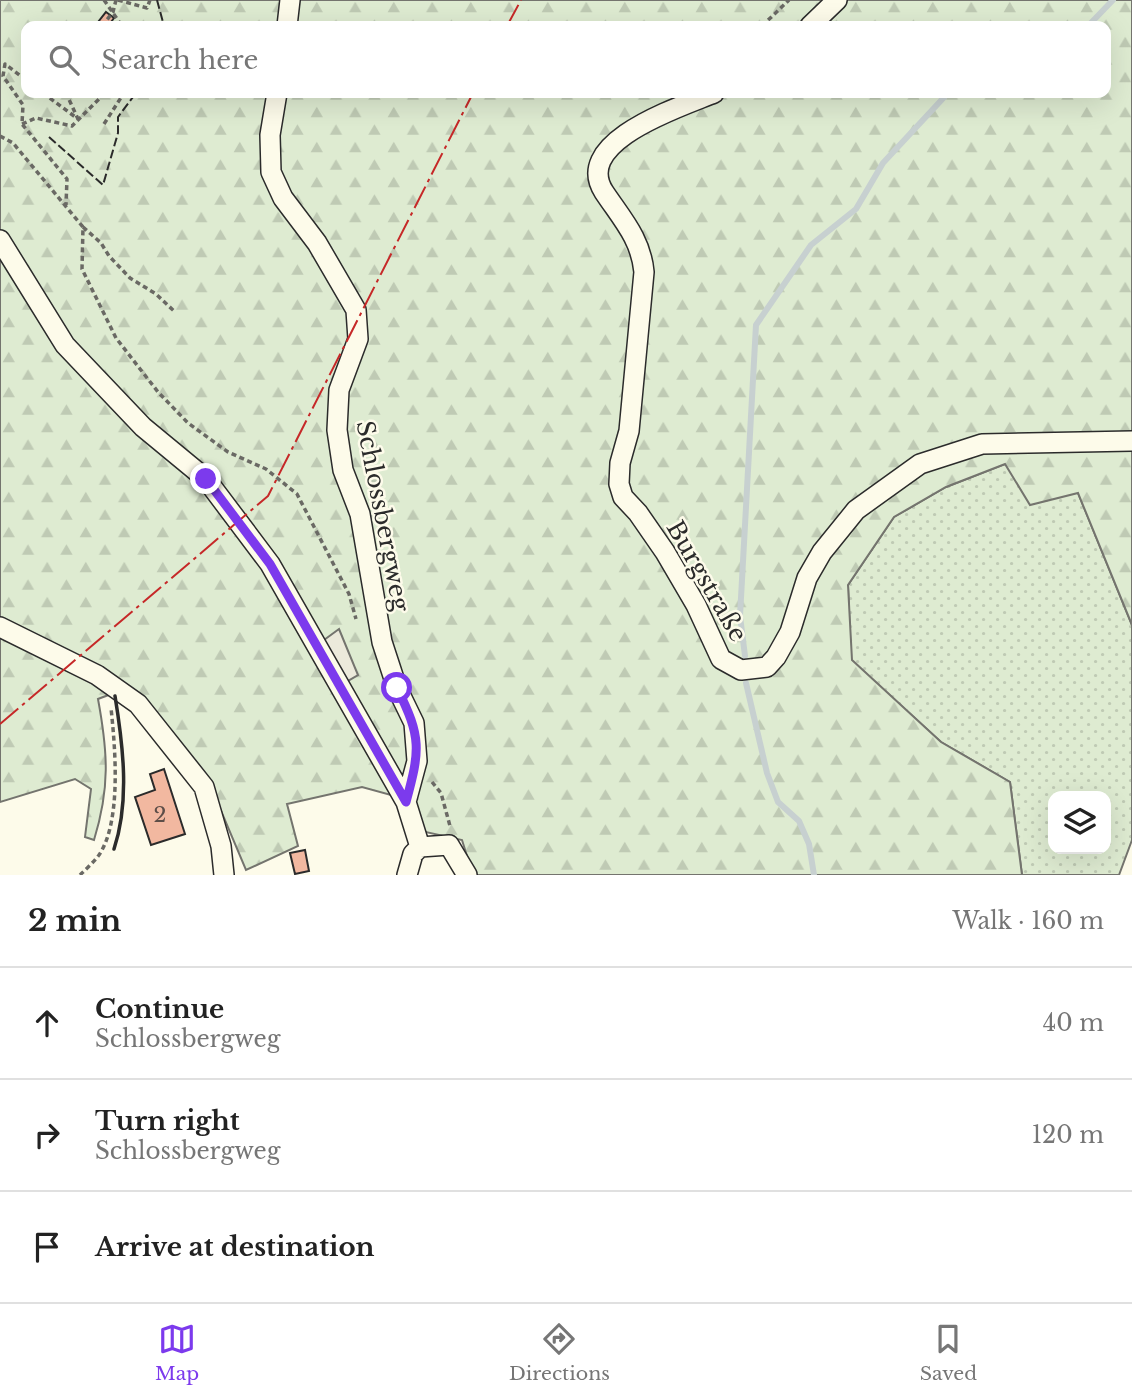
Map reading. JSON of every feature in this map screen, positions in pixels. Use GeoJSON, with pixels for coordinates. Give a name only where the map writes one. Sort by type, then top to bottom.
{"type":"FeatureCollection","features":[{"type":"Feature","properties":{"kind":"street"},"geometry":{"type":"LineString","coordinates":[[288,21],[290,0]]}},
{"type":"Feature","properties":{"kind":"street"},"geometry":{"type":"LineString","coordinates":[[815,21],[837,0]]}},
{"type":"Feature","properties":{"kind":"street","name":"Schlossbergweg"},"geometry":{"type":"LineString","coordinates":[[276,98],[270,135],[271,172],[282,198],[317,243],[356,310],[358,339],[339,390],[337,430],[344,470],[360,514],[382,642],[397,688],[414,723],[417,761],[406,802]]}},
{"type":"Feature","properties":{"kind":"street","name":"Burgstraße"},"geometry":{"type":"LineString","coordinates":[[704,98],[628,132],[611,144],[601,159],[599,172],[602,188],[634,234],[642,253],[643,272],[629,430],[620,463],[619,484],[623,497],[652,532],[696,605],[721,659],[731,667],[752,671],[766,667],[776,657],[790,632],[807,578],[822,552],[856,510],[920,464],[982,444],[1132,441]]}},
{"type":"Feature","properties":{"kind":"street"},"geometry":{"type":"LineString","coordinates":[[0,240],[65,345],[143,427],[206,479],[270,564],[406,802],[420,847]]}},
{"type":"Feature","properties":{"kind":"street"},"geometry":{"type":"LineString","coordinates":[[0,627],[108,681],[138,705],[204,787],[221,846],[224,875]]}},
{"type":"Feature","properties":{"kind":"street"},"geometry":{"type":"LineString","coordinates":[[407,875],[413,853],[420,847],[449,845],[467,875]]}},
{"type":"Feature","properties":{"kind":"path"},"geometry":{"type":"LineString","coordinates":[[104,0],[119,21]]}},
{"type":"Feature","properties":{"kind":"path"},"geometry":{"type":"LineString","coordinates":[[106,21],[117,0],[147,8],[150,0]]}},
{"type":"Feature","properties":{"kind":"path"},"geometry":{"type":"LineString","coordinates":[[767,21],[789,0]]}},
{"type":"Feature","properties":{"kind":"path"},"geometry":{"type":"LineString","coordinates":[[21,76],[5,64],[3,76],[23,105],[22,124],[67,179],[66,208]]}},
{"type":"Feature","properties":{"kind":"path"},"geometry":{"type":"LineString","coordinates":[[50,98],[78,119]]}},
{"type":"Feature","properties":{"kind":"path"},"geometry":{"type":"LineString","coordinates":[[68,98],[78,119]]}},
{"type":"Feature","properties":{"kind":"path"},"geometry":{"type":"LineString","coordinates":[[22,124],[36,118],[72,126],[100,98]]}},
{"type":"Feature","properties":{"kind":"path"},"geometry":{"type":"LineString","coordinates":[[104,124],[121,98]]}},
{"type":"Feature","properties":{"kind":"path"},"geometry":{"type":"LineString","coordinates":[[0,136],[13,143],[66,208],[102,243],[109,256],[130,278],[156,294],[175,312]]}},
{"type":"Feature","properties":{"kind":"path"},"geometry":{"type":"LineString","coordinates":[[83,227],[82,268],[116,338],[158,392],[188,423],[228,452],[266,469],[297,494],[349,594],[358,627]]}},
{"type":"Feature","properties":{"kind":"path"},"geometry":{"type":"LineString","coordinates":[[80,875],[100,854],[109,832],[114,761],[108,681]]}},
{"type":"Feature","properties":{"kind":"path"},"geometry":{"type":"LineString","coordinates":[[417,761],[440,793],[450,827],[449,845]]}},
{"type":"Feature","properties":{"kind":"green space"},"geometry":{"type":"Polygon","coordinates":[[[0,0],[1132,0],[1132,625],[1078,493],[1030,505],[1005,464],[946,487],[894,517],[848,585],[852,660],[941,742],[1010,782],[1022,875],[473,875],[462,840],[421,831],[413,801],[362,787],[287,804],[298,846],[246,870],[211,787],[127,688],[98,699],[106,770],[103,804],[94,840],[85,837],[91,789],[75,779],[0,802],[0,0]]]}},
{"type":"Feature","properties":{"kind":"green space"},"geometry":{"type":"Polygon","coordinates":[[[1005,464],[1078,493],[1132,625],[1132,840],[1119,875],[1022,875],[1010,782],[941,742],[851,660],[848,585],[894,517],[946,487],[1005,464]]]}},
{"type":"Feature","properties":{"kind":"shaded area"},"geometry":{"type":"Polygon","coordinates":[[[339,629],[358,675],[346,682],[324,640],[339,629]]]}},
{"type":"Feature","properties":{"kind":"building"},"geometry":{"type":"Polygon","coordinates":[[[106,12],[114,18],[112,21],[99,21],[106,12]]]}},
{"type":"Feature","properties":{"kind":"building"},"geometry":{"type":"Polygon","coordinates":[[[164,769],[185,834],[151,845],[135,797],[155,790],[150,774],[164,769]]]}},
{"type":"Feature","properties":{"kind":"building"},"geometry":{"type":"Polygon","coordinates":[[[305,850],[309,871],[295,874],[290,853],[305,850]]]}},
{"type":"Feature","properties":{"kind":"waterway"},"geometry":{"type":"LineString","coordinates":[[1093,21],[1113,0]]}},
{"type":"Feature","properties":{"kind":"waterway"},"geometry":{"type":"LineString","coordinates":[[745,656],[740,616],[756,325],[811,245],[856,209],[883,163],[943,98]]}},
{"type":"Feature","properties":{"kind":"waterway"},"geometry":{"type":"LineString","coordinates":[[746,683],[767,773],[778,802],[799,821],[809,844],[814,875]]}},
{"type":"Feature","properties":{"kind":"fence"},"geometry":{"type":"LineString","coordinates":[[157,0],[163,21]]}},
{"type":"Feature","properties":{"kind":"fence"},"geometry":{"type":"LineString","coordinates":[[49,137],[103,185],[118,133],[118,117],[132,98]]}},
{"type":"Feature","properties":{"kind":"wall"},"geometry":{"type":"LineString","coordinates":[[114,849],[122,812],[124,773],[115,696]]}},
{"type":"Feature","properties":{"kind":"power"},"geometry":{"type":"LineString","coordinates":[[510,21],[521,0]]}},
{"type":"Feature","properties":{"kind":"power"},"geometry":{"type":"LineString","coordinates":[[0,724],[268,496],[470,98]]}},
{"type":"Feature","properties":{"kind":"route"},"geometry":{"type":"LineString","coordinates":[[206,479],[270,564],[406,802],[417,761],[414,723],[397,688]]}}]}
